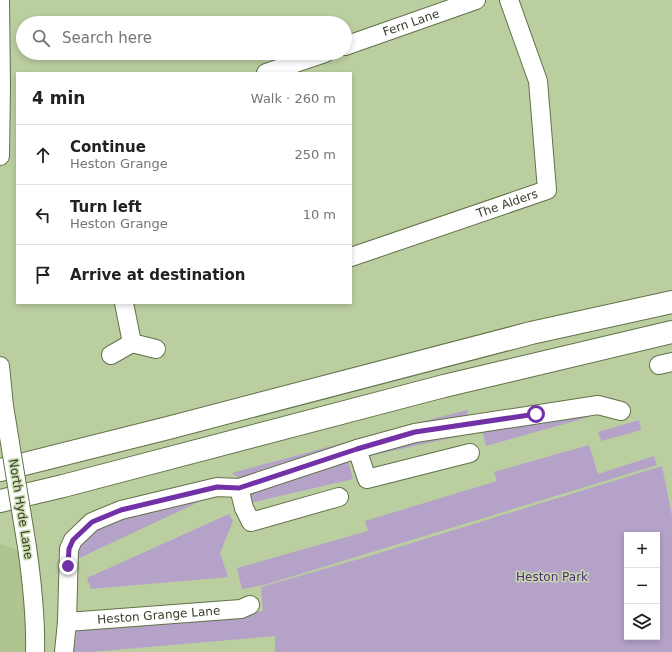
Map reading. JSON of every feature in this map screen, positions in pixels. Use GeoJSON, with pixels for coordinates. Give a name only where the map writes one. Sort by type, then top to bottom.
{"type":"FeatureCollection","features":[{"type":"Feature","properties":{"kind":"highway"},"geometry":{"type":"LineString","coordinates":[[0,470],[168,428],[531,333],[672,302]]}},
{"type":"Feature","properties":{"kind":"highway"},"geometry":{"type":"LineString","coordinates":[[0,501],[63,486],[444,386],[672,332]]}},
{"type":"Feature","properties":{"kind":"street"},"geometry":{"type":"LineString","coordinates":[[0,0],[6,144]]}},
{"type":"Feature","properties":{"kind":"street","name":"Fern Lane"},"geometry":{"type":"LineString","coordinates":[[352,43],[438,7],[476,0]]}},
{"type":"Feature","properties":{"kind":"street","name":"The Alders"},"geometry":{"type":"LineString","coordinates":[[352,257],[547,190],[538,81],[509,0]]}},
{"type":"Feature","properties":{"kind":"street"},"geometry":{"type":"LineString","coordinates":[[269,72],[304,60]]}},
{"type":"Feature","properties":{"kind":"street"},"geometry":{"type":"LineString","coordinates":[[124,304],[132,343]]}},
{"type":"Feature","properties":{"kind":"street"},"geometry":{"type":"LineString","coordinates":[[111,355],[132,343],[156,349]]}},
{"type":"Feature","properties":{"kind":"street","name":"North Hyde Lane"},"geometry":{"type":"LineString","coordinates":[[0,366],[4,406],[33,588],[36,630],[35,652]]}},
{"type":"Feature","properties":{"kind":"street"},"geometry":{"type":"LineString","coordinates":[[64,652],[69,549],[73,540],[92,522],[121,510],[210,488],[239,488],[357,449],[415,432],[598,405],[621,412]]}},
{"type":"Feature","properties":{"kind":"street"},"geometry":{"type":"LineString","coordinates":[[357,449],[368,479],[470,452]]}},
{"type":"Feature","properties":{"kind":"street"},"geometry":{"type":"LineString","coordinates":[[239,488],[244,508],[251,522],[339,496]]}},
{"type":"Feature","properties":{"kind":"street","name":"Heston Grange Lane"},"geometry":{"type":"LineString","coordinates":[[66,622],[241,609],[250,605]]}},
{"type":"Feature","properties":{"kind":"shaded area"},"geometry":{"type":"Polygon","coordinates":[[[0,544],[18,550],[27,628],[25,652],[0,652],[0,544]]]}},
{"type":"Feature","properties":{"kind":"green space"},"geometry":{"type":"Polygon","coordinates":[[[467,410],[468,416],[244,482],[232,473],[413,424],[467,410]]]}},
{"type":"Feature","properties":{"kind":"green space"},"geometry":{"type":"Polygon","coordinates":[[[588,414],[589,417],[486,446],[482,431],[588,414]]]}},
{"type":"Feature","properties":{"kind":"green space"},"geometry":{"type":"Polygon","coordinates":[[[639,420],[641,430],[601,441],[598,432],[639,420]]]}},
{"type":"Feature","properties":{"kind":"green space"},"geometry":{"type":"Polygon","coordinates":[[[469,434],[369,456],[367,448],[469,434]]]}},
{"type":"Feature","properties":{"kind":"green space"},"geometry":{"type":"Polygon","coordinates":[[[589,445],[598,474],[654,456],[657,465],[264,585],[242,589],[237,568],[368,531],[365,521],[497,481],[494,472],[589,445]]]}},
{"type":"Feature","properties":{"kind":"green space"},"geometry":{"type":"Polygon","coordinates":[[[348,460],[353,479],[250,503],[248,493],[348,460]]]}},
{"type":"Feature","properties":{"kind":"green space","name":"Heston Park"},"geometry":{"type":"Polygon","coordinates":[[[662,466],[672,516],[672,652],[275,652],[275,636],[90,652],[73,652],[78,627],[263,611],[261,587],[373,555],[662,466]]]}},
{"type":"Feature","properties":{"kind":"green space"},"geometry":{"type":"Polygon","coordinates":[[[218,493],[75,560],[78,545],[95,525],[218,493]]]}},
{"type":"Feature","properties":{"kind":"green space"},"geometry":{"type":"Polygon","coordinates":[[[229,514],[233,521],[220,553],[228,577],[91,589],[87,578],[229,514]]]}},
{"type":"Feature","properties":{"kind":"route"},"geometry":{"type":"LineString","coordinates":[[68,566],[69,549],[73,540],[92,522],[121,510],[217,487],[239,488],[357,449],[415,432],[536,414]]}}]}
